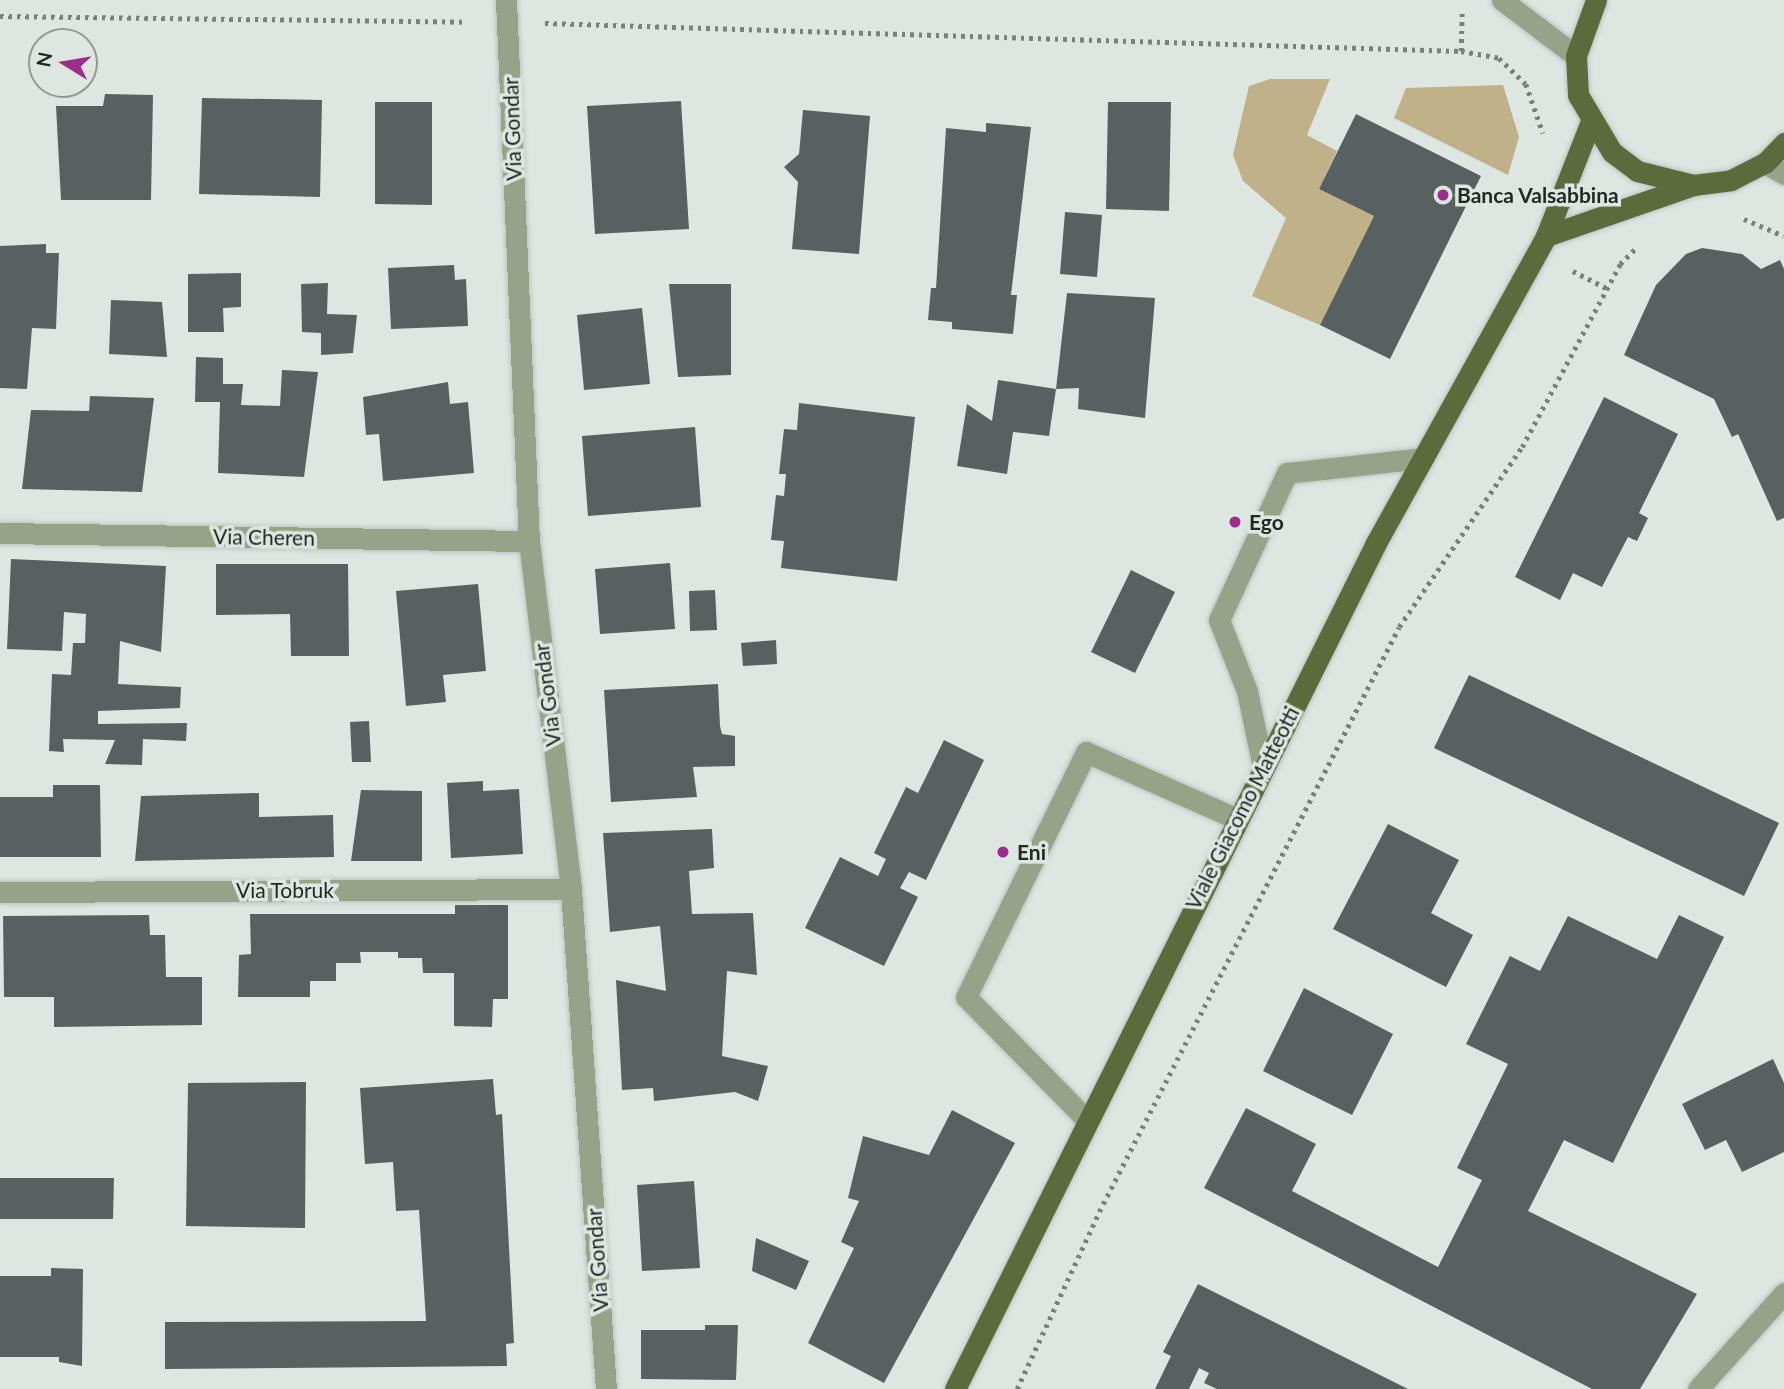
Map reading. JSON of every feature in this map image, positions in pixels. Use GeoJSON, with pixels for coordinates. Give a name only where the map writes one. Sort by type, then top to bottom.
{"type":"FeatureCollection","features":[{"type":"Feature","properties":{"kind":"main road"},"geometry":{"type":"LineString","coordinates":[[1596,0],[1576,56],[1578,95],[1590,124],[1637,170],[1693,185]]}},
{"type":"Feature","properties":{"kind":"main road","name":"Viale Giacomo Matteotti"},"geometry":{"type":"LineString","coordinates":[[955,1389],[1086,1119],[1263,767],[1423,458],[1541,244],[1590,124]]}},
{"type":"Feature","properties":{"kind":"main road"},"geometry":{"type":"LineString","coordinates":[[1541,244],[1693,185],[1731,180],[1765,163],[1784,143]]}},
{"type":"Feature","properties":{"kind":"street","name":"Via Gondar"},"geometry":{"type":"LineString","coordinates":[[506,0],[529,541],[571,889],[606,1389]]}},
{"type":"Feature","properties":{"kind":"street"},"geometry":{"type":"LineString","coordinates":[[1502,0],[1576,56]]}},
{"type":"Feature","properties":{"kind":"street"},"geometry":{"type":"LineString","coordinates":[[1765,163],[1784,174]]}},
{"type":"Feature","properties":{"kind":"street"},"geometry":{"type":"LineString","coordinates":[[1263,767],[1247,691],[1219,620],[1287,473],[1423,458]]}},
{"type":"Feature","properties":{"kind":"street","name":"Via Cheren"},"geometry":{"type":"LineString","coordinates":[[0,533],[529,541]]}},
{"type":"Feature","properties":{"kind":"street"},"geometry":{"type":"LineString","coordinates":[[1086,1119],[966,997],[1086,752],[1237,819]]}},
{"type":"Feature","properties":{"kind":"street","name":"Via Tobruk"},"geometry":{"type":"LineString","coordinates":[[0,892],[571,889]]}},
{"type":"Feature","properties":{"kind":"street"},"geometry":{"type":"LineString","coordinates":[[1698,1389],[1784,1293]]}},
{"type":"Feature","properties":{"kind":"path"},"geometry":{"type":"LineString","coordinates":[[1461,51],[1462,0]]}},
{"type":"Feature","properties":{"kind":"path"},"geometry":{"type":"LineString","coordinates":[[0,16],[507,22],[1461,51],[1499,58],[1526,84],[1545,138]]}},
{"type":"Feature","properties":{"kind":"path"},"geometry":{"type":"LineString","coordinates":[[1732,219],[1754,220],[1784,236]]}},
{"type":"Feature","properties":{"kind":"path"},"geometry":{"type":"LineString","coordinates":[[1541,244],[1607,288]]}},
{"type":"Feature","properties":{"kind":"path"},"geometry":{"type":"LineString","coordinates":[[1017,1389],[1103,1204],[1399,627],[1522,447],[1607,288],[1639,245]]}},
{"type":"Feature","properties":{"kind":"shaded area"},"geometry":{"type":"Polygon","coordinates":[[[1270,79],[1330,79],[1307,135],[1337,151],[1319,189],[1374,216],[1320,325],[1252,296],[1286,218],[1243,181],[1233,155],[1249,86],[1270,79]]]}},
{"type":"Feature","properties":{"kind":"shaded area"},"geometry":{"type":"Polygon","coordinates":[[[1503,85],[1519,137],[1508,175],[1394,118],[1406,88],[1503,85]]]}},
{"type":"Feature","properties":{"kind":"building"},"geometry":{"type":"Polygon","coordinates":[[[105,94],[153,95],[151,200],[61,200],[56,106],[103,106],[105,94]]]}},
{"type":"Feature","properties":{"kind":"building"},"geometry":{"type":"Polygon","coordinates":[[[202,98],[322,100],[320,197],[199,194],[202,98]]]}},
{"type":"Feature","properties":{"kind":"building"},"geometry":{"type":"Polygon","coordinates":[[[681,101],[689,229],[595,234],[587,106],[681,101]]]}},
{"type":"Feature","properties":{"kind":"building"},"geometry":{"type":"Polygon","coordinates":[[[375,102],[432,102],[432,205],[375,204],[375,102]]]}},
{"type":"Feature","properties":{"kind":"building"},"geometry":{"type":"Polygon","coordinates":[[[1108,102],[1171,102],[1169,211],[1106,209],[1108,102]]]}},
{"type":"Feature","properties":{"kind":"building"},"geometry":{"type":"Polygon","coordinates":[[[803,110],[870,116],[859,254],[792,249],[798,182],[784,167],[799,154],[803,110]]]}},
{"type":"Feature","properties":{"kind":"building"},"geometry":{"type":"Polygon","coordinates":[[[1356,114],[1481,176],[1390,359],[1320,325],[1374,216],[1319,189],[1356,114]]]}},
{"type":"Feature","properties":{"kind":"building"},"geometry":{"type":"Polygon","coordinates":[[[986,123],[1031,127],[1011,295],[1017,295],[1013,334],[952,329],[952,322],[928,320],[931,288],[936,288],[946,128],[986,132],[986,123]]]}},
{"type":"Feature","properties":{"kind":"building"},"geometry":{"type":"Polygon","coordinates":[[[1065,212],[1102,215],[1097,277],[1060,274],[1065,212]]]}},
{"type":"Feature","properties":{"kind":"building"},"geometry":{"type":"Polygon","coordinates":[[[46,244],[46,253],[59,253],[56,329],[32,328],[27,389],[0,388],[0,246],[46,244]]]}},
{"type":"Feature","properties":{"kind":"building"},"geometry":{"type":"Polygon","coordinates":[[[1702,248],[1742,254],[1761,269],[1780,260],[1784,269],[1784,518],[1777,521],[1738,434],[1732,437],[1714,399],[1624,355],[1656,285],[1686,254],[1702,248]]]}},
{"type":"Feature","properties":{"kind":"building"},"geometry":{"type":"Polygon","coordinates":[[[454,265],[455,280],[466,279],[468,326],[391,329],[388,268],[454,265]]]}},
{"type":"Feature","properties":{"kind":"building"},"geometry":{"type":"Polygon","coordinates":[[[241,273],[241,307],[223,308],[224,332],[188,332],[188,274],[241,273]]]}},
{"type":"Feature","properties":{"kind":"building"},"geometry":{"type":"Polygon","coordinates":[[[328,283],[327,314],[357,315],[353,353],[321,355],[321,333],[302,332],[301,284],[328,283]]]}},
{"type":"Feature","properties":{"kind":"building"},"geometry":{"type":"Polygon","coordinates":[[[669,284],[731,284],[731,375],[678,377],[669,284]]]}},
{"type":"Feature","properties":{"kind":"building"},"geometry":{"type":"Polygon","coordinates":[[[1067,293],[1155,298],[1145,418],[1078,409],[1079,388],[1056,389],[1067,293]]]}},
{"type":"Feature","properties":{"kind":"building"},"geometry":{"type":"Polygon","coordinates":[[[111,300],[162,302],[167,357],[109,354],[111,300]]]}},
{"type":"Feature","properties":{"kind":"building"},"geometry":{"type":"Polygon","coordinates":[[[642,308],[650,384],[584,390],[577,315],[642,308]]]}},
{"type":"Feature","properties":{"kind":"building"},"geometry":{"type":"Polygon","coordinates":[[[196,357],[223,358],[223,384],[243,384],[241,405],[280,406],[282,370],[318,372],[304,477],[218,473],[220,402],[195,402],[196,357]]]}},
{"type":"Feature","properties":{"kind":"building"},"geometry":{"type":"Polygon","coordinates":[[[998,380],[1056,389],[1049,436],[1013,432],[1007,474],[957,466],[967,404],[992,421],[998,380]]]}},
{"type":"Feature","properties":{"kind":"building"},"geometry":{"type":"Polygon","coordinates":[[[448,382],[450,404],[468,402],[474,473],[383,481],[379,434],[366,435],[363,397],[448,382]]]}},
{"type":"Feature","properties":{"kind":"building"},"geometry":{"type":"Polygon","coordinates":[[[90,396],[154,398],[142,492],[22,489],[31,410],[89,411],[90,396]]]}},
{"type":"Feature","properties":{"kind":"building"},"geometry":{"type":"Polygon","coordinates":[[[1604,397],[1678,434],[1639,513],[1648,518],[1637,541],[1628,537],[1602,587],[1573,573],[1560,600],[1515,577],[1604,397]]]}},
{"type":"Feature","properties":{"kind":"building"},"geometry":{"type":"Polygon","coordinates":[[[799,403],[915,417],[897,581],[781,568],[784,541],[771,540],[776,495],[784,496],[786,474],[779,474],[784,429],[797,430],[799,403]]]}},
{"type":"Feature","properties":{"kind":"building"},"geometry":{"type":"Polygon","coordinates":[[[695,427],[701,507],[588,516],[582,436],[695,427]]]}},
{"type":"Feature","properties":{"kind":"building"},"geometry":{"type":"Polygon","coordinates":[[[11,559],[166,566],[161,652],[120,641],[118,684],[181,687],[180,708],[98,711],[98,724],[187,723],[186,741],[143,739],[142,765],[105,764],[115,740],[63,739],[64,752],[49,751],[52,674],[71,675],[73,643],[85,643],[86,614],[64,612],[62,651],[7,649],[11,559]]]}},
{"type":"Feature","properties":{"kind":"building"},"geometry":{"type":"Polygon","coordinates":[[[670,563],[675,629],[600,634],[595,569],[670,563]]]}},
{"type":"Feature","properties":{"kind":"building"},"geometry":{"type":"Polygon","coordinates":[[[216,564],[348,564],[349,656],[291,656],[290,614],[216,615],[216,564]]]}},
{"type":"Feature","properties":{"kind":"building"},"geometry":{"type":"Polygon","coordinates":[[[1131,570],[1175,592],[1135,673],[1091,652],[1131,570]]]}},
{"type":"Feature","properties":{"kind":"building"},"geometry":{"type":"Polygon","coordinates":[[[478,584],[486,671],[443,675],[446,702],[406,706],[396,591],[478,584]]]}},
{"type":"Feature","properties":{"kind":"building"},"geometry":{"type":"Polygon","coordinates":[[[715,590],[717,630],[690,631],[689,591],[715,590]]]}},
{"type":"Feature","properties":{"kind":"building"},"geometry":{"type":"Polygon","coordinates":[[[776,640],[777,664],[743,666],[741,643],[776,640]]]}},
{"type":"Feature","properties":{"kind":"building"},"geometry":{"type":"Polygon","coordinates":[[[1469,675],[1779,823],[1744,896],[1434,748],[1469,675]]]}},
{"type":"Feature","properties":{"kind":"building"},"geometry":{"type":"Polygon","coordinates":[[[718,684],[720,726],[722,734],[735,736],[735,766],[693,767],[697,797],[611,802],[604,690],[718,684]]]}},
{"type":"Feature","properties":{"kind":"building"},"geometry":{"type":"Polygon","coordinates":[[[369,721],[371,762],[352,762],[350,722],[369,721]]]}},
{"type":"Feature","properties":{"kind":"building"},"geometry":{"type":"Polygon","coordinates":[[[944,740],[984,760],[926,880],[909,872],[900,888],[918,897],[884,966],[805,928],[840,857],[878,876],[886,859],[874,853],[906,787],[918,793],[944,740]]]}},
{"type":"Feature","properties":{"kind":"building"},"geometry":{"type":"Polygon","coordinates":[[[483,781],[483,791],[519,789],[523,854],[451,858],[447,783],[483,781]]]}},
{"type":"Feature","properties":{"kind":"building"},"geometry":{"type":"Polygon","coordinates":[[[53,785],[100,785],[101,857],[0,857],[0,797],[53,797],[53,785]]]}},
{"type":"Feature","properties":{"kind":"building"},"geometry":{"type":"Polygon","coordinates":[[[361,790],[422,791],[422,861],[351,861],[361,790]]]}},
{"type":"Feature","properties":{"kind":"building"},"geometry":{"type":"Polygon","coordinates":[[[259,793],[259,817],[333,815],[334,857],[135,861],[141,796],[259,793]]]}},
{"type":"Feature","properties":{"kind":"building"},"geometry":{"type":"Polygon","coordinates":[[[1388,824],[1459,860],[1431,913],[1473,935],[1446,987],[1333,929],[1388,824]]]}},
{"type":"Feature","properties":{"kind":"building"},"geometry":{"type":"Polygon","coordinates":[[[712,829],[714,868],[689,871],[692,914],[753,913],[757,975],[727,971],[722,1056],[768,1066],[758,1101],[735,1092],[654,1101],[653,1088],[622,1090],[616,980],[666,991],[660,926],[610,932],[603,833],[712,829]]]}},
{"type":"Feature","properties":{"kind":"building"},"geometry":{"type":"Polygon","coordinates":[[[455,905],[508,905],[508,999],[493,999],[492,1027],[454,1026],[454,973],[423,973],[422,958],[398,958],[398,952],[360,952],[361,963],[336,963],[336,981],[310,981],[310,997],[238,997],[239,955],[251,954],[250,914],[455,914],[455,905]]]}},
{"type":"Feature","properties":{"kind":"building"},"geometry":{"type":"Polygon","coordinates":[[[149,915],[150,935],[165,935],[166,977],[202,977],[202,1025],[54,1027],[54,997],[4,997],[3,916],[149,915]]]}},
{"type":"Feature","properties":{"kind":"building"},"geometry":{"type":"Polygon","coordinates":[[[1679,915],[1724,937],[1613,1163],[1564,1140],[1528,1211],[1697,1294],[1640,1389],[1592,1389],[1204,1188],[1246,1108],[1316,1144],[1292,1191],[1438,1267],[1482,1180],[1457,1168],[1508,1064],[1466,1044],[1510,956],[1540,971],[1568,916],[1657,959],[1679,915]]]}},
{"type":"Feature","properties":{"kind":"building"},"geometry":{"type":"Polygon","coordinates":[[[1304,988],[1393,1034],[1352,1115],[1263,1071],[1304,988]]]}},
{"type":"Feature","properties":{"kind":"building"},"geometry":{"type":"Polygon","coordinates":[[[1773,1059],[1784,1083],[1784,1152],[1742,1172],[1726,1140],[1705,1150],[1682,1104],[1773,1059]]]}},
{"type":"Feature","properties":{"kind":"building"},"geometry":{"type":"Polygon","coordinates":[[[493,1079],[496,1115],[502,1114],[514,1343],[506,1344],[507,1366],[165,1369],[165,1322],[426,1321],[419,1210],[396,1211],[393,1162],[365,1164],[360,1088],[493,1079]]]}},
{"type":"Feature","properties":{"kind":"building"},"geometry":{"type":"Polygon","coordinates":[[[306,1082],[305,1228],[186,1226],[188,1083],[306,1082]]]}},
{"type":"Feature","properties":{"kind":"building"},"geometry":{"type":"Polygon","coordinates":[[[952,1110],[1015,1143],[884,1383],[808,1343],[854,1248],[841,1242],[859,1201],[848,1198],[863,1136],[929,1155],[952,1110]]]}},
{"type":"Feature","properties":{"kind":"building"},"geometry":{"type":"Polygon","coordinates":[[[0,1178],[114,1178],[113,1219],[0,1219],[0,1178]]]}},
{"type":"Feature","properties":{"kind":"building"},"geometry":{"type":"Polygon","coordinates":[[[694,1181],[700,1268],[642,1271],[637,1185],[694,1181]]]}},
{"type":"Feature","properties":{"kind":"building"},"geometry":{"type":"Polygon","coordinates":[[[756,1238],[809,1261],[796,1290],[752,1271],[756,1238]]]}},
{"type":"Feature","properties":{"kind":"building"},"geometry":{"type":"Polygon","coordinates":[[[51,1268],[83,1269],[82,1366],[59,1362],[59,1357],[0,1357],[0,1276],[51,1276],[51,1268]]]}},
{"type":"Feature","properties":{"kind":"building"},"geometry":{"type":"Polygon","coordinates":[[[1198,1284],[1408,1389],[1217,1389],[1204,1383],[1209,1373],[1199,1368],[1189,1389],[1155,1389],[1171,1356],[1163,1352],[1198,1284]]]}},
{"type":"Feature","properties":{"kind":"building"},"geometry":{"type":"Polygon","coordinates":[[[705,1325],[738,1325],[736,1380],[641,1379],[641,1330],[705,1330],[705,1325]]]}},
{"type":"Feature","properties":{"kind":"place","name":"Banca Valsabbina"},"geometry":{"type":"Point","coordinates":[1443,195]}},
{"type":"Feature","properties":{"kind":"place","name":"Ego"},"geometry":{"type":"Point","coordinates":[1235,522]}},
{"type":"Feature","properties":{"kind":"place","name":"Eni"},"geometry":{"type":"Point","coordinates":[1003,852]}}]}
